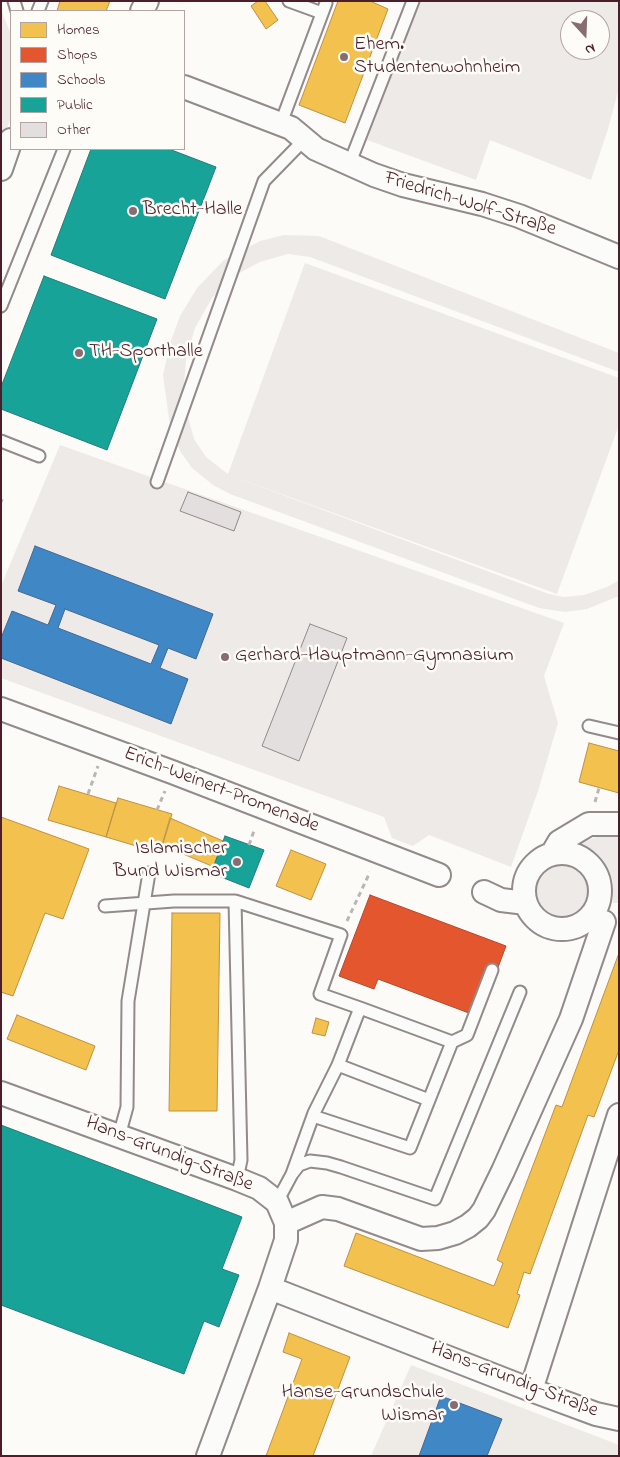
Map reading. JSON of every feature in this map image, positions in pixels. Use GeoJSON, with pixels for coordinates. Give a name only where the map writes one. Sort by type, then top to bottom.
{"type":"FeatureCollection","features":[{"type":"Feature","properties":{"kind":"street","name":"Friedrich-Wolf-Straße"},"geometry":{"type":"LineString","coordinates":[[185,87],[281,123],[291,128],[316,150],[349,165],[403,185],[482,204],[519,216],[619,256]]}},
{"type":"Feature","properties":{"kind":"street"},"geometry":{"type":"LineString","coordinates":[[1,169],[10,143]]}},
{"type":"Feature","properties":{"kind":"street","name":"Erich-Weinert-Promenade"},"geometry":{"type":"LineString","coordinates":[[1,709],[380,851],[439,875]]}},
{"type":"Feature","properties":{"kind":"street"},"geometry":{"type":"LineString","coordinates":[[552,854],[559,842],[589,824],[619,824]]}},
{"type":"Feature","properties":{"kind":"street"},"geometry":{"type":"LineString","coordinates":[[286,1223],[322,1207],[338,1210],[420,1239],[438,1238],[455,1233],[478,1218],[504,1171],[571,1019],[603,922],[596,910],[600,898],[600,885],[596,873],[588,862],[578,856],[565,852],[552,854],[541,859],[532,867],[526,878],[524,890],[526,903],[531,914],[540,922],[564,929],[603,922]]}},
{"type":"Feature","properties":{"kind":"street"},"geometry":{"type":"LineString","coordinates":[[484,892],[501,900],[526,903]]}},
{"type":"Feature","properties":{"kind":"street","name":"Hans-Grundig-Straße"},"geometry":{"type":"LineString","coordinates":[[1,1093],[237,1179],[259,1188],[277,1202],[286,1223],[286,1240],[208,1456]]}},
{"type":"Feature","properties":{"kind":"street"},"geometry":{"type":"LineString","coordinates":[[531,1390],[619,1115]]}},
{"type":"Feature","properties":{"kind":"street","name":"Hans-Grundig-Straße"},"geometry":{"type":"LineString","coordinates":[[270,1288],[531,1390],[596,1414],[619,1419]]}},
{"type":"Feature","properties":{"kind":"lane"},"geometry":{"type":"LineString","coordinates":[[281,123],[324,8],[290,1]]}},
{"type":"Feature","properties":{"kind":"lane"},"geometry":{"type":"LineString","coordinates":[[349,165],[413,1]]}},
{"type":"Feature","properties":{"kind":"lane"},"geometry":{"type":"LineString","coordinates":[[157,482],[264,180],[304,140]]}},
{"type":"Feature","properties":{"kind":"lane"},"geometry":{"type":"LineString","coordinates":[[1,306],[64,150]]}},
{"type":"Feature","properties":{"kind":"lane"},"geometry":{"type":"LineString","coordinates":[[1,441],[39,456]]}},
{"type":"Feature","properties":{"kind":"lane"},"geometry":{"type":"LineString","coordinates":[[589,726],[619,733]]}},
{"type":"Feature","properties":{"kind":"lane"},"geometry":{"type":"LineString","coordinates":[[119,1136],[127,1107],[128,1001],[150,873]]}},
{"type":"Feature","properties":{"kind":"lane"},"geometry":{"type":"LineString","coordinates":[[105,906],[174,900],[236,901],[341,935],[320,994],[452,1042]]}},
{"type":"Feature","properties":{"kind":"lane"},"geometry":{"type":"LineString","coordinates":[[236,901],[241,1160],[237,1179]]}},
{"type":"Feature","properties":{"kind":"lane"},"geometry":{"type":"LineString","coordinates":[[313,1116],[410,1148],[452,1042],[466,1035],[492,970]]}},
{"type":"Feature","properties":{"kind":"lane"},"geometry":{"type":"LineString","coordinates":[[292,1174],[299,1165],[310,1161],[326,1163],[435,1198],[520,992]]}},
{"type":"Feature","properties":{"kind":"lane"},"geometry":{"type":"LineString","coordinates":[[277,1202],[292,1174],[313,1116],[338,1065],[360,1008]]}},
{"type":"Feature","properties":{"kind":"lane"},"geometry":{"type":"LineString","coordinates":[[338,1065],[429,1100]]}},
{"type":"Feature","properties":{"kind":"path"},"geometry":{"type":"LineString","coordinates":[[88,794],[105,747]]}},
{"type":"Feature","properties":{"kind":"path"},"geometry":{"type":"LineString","coordinates":[[341,935],[380,851]]}},
{"type":"Feature","properties":{"kind":"shaded area"},"geometry":{"type":"Polygon","coordinates":[[[420,1],[619,1],[619,88],[591,180],[490,140],[476,180],[367,140],[420,1]]]}},
{"type":"Feature","properties":{"kind":"shaded area"},"geometry":{"type":"Polygon","coordinates":[[[1,10],[10,32],[10,120],[1,143],[1,10]]]}},
{"type":"Feature","properties":{"kind":"shaded area"},"geometry":{"type":"Polygon","coordinates":[[[284,235],[319,236],[619,353],[619,372],[310,257],[288,254],[260,262],[234,276],[212,298],[195,328],[186,360],[184,385],[187,413],[194,439],[206,457],[228,474],[305,263],[619,378],[619,425],[557,594],[229,475],[549,594],[564,597],[584,595],[607,587],[619,580],[619,596],[587,609],[565,612],[539,608],[230,494],[213,485],[192,468],[180,451],[170,426],[163,375],[170,343],[180,316],[197,288],[224,260],[260,241],[284,235]]]}},
{"type":"Feature","properties":{"kind":"shaded area"},"geometry":{"type":"Polygon","coordinates":[[[60,445],[564,623],[544,676],[558,723],[538,791],[511,867],[429,835],[413,846],[392,838],[384,817],[1,678],[1,586],[60,445]]]}},
{"type":"Feature","properties":{"kind":"shaded area"},"geometry":{"type":"Polygon","coordinates":[[[609,832],[619,834],[619,903],[613,903],[613,881],[606,866],[593,856],[564,851],[609,832]]]}},
{"type":"Feature","properties":{"kind":"shaded area"},"geometry":{"type":"Polygon","coordinates":[[[563,862],[573,864],[582,870],[588,879],[590,889],[588,899],[582,908],[573,914],[563,916],[553,914],[544,908],[538,899],[536,889],[538,879],[544,870],[553,864],[563,862]]]}},
{"type":"Feature","properties":{"kind":"shaded area","name":"Hanse-Grundschule Wismar"},"geometry":{"type":"Polygon","coordinates":[[[411,1365],[619,1445],[619,1456],[371,1456],[411,1365]]]}},
{"type":"Feature","properties":{"kind":"building: Homes"},"geometry":{"type":"Polygon","coordinates":[[[60,1],[110,1],[106,10],[57,10],[60,1]]]}},
{"type":"Feature","properties":{"kind":"building: Homes"},"geometry":{"type":"Polygon","coordinates":[[[258,1],[265,1],[278,20],[266,29],[251,6],[258,1]]]}},
{"type":"Feature","properties":{"kind":"building: Homes","name":"Ehem. Studentenwohnheim"},"geometry":{"type":"Polygon","coordinates":[[[338,1],[370,1],[388,9],[345,123],[299,105],[338,1]]]}},
{"type":"Feature","properties":{"kind":"building: Homes"},"geometry":{"type":"Polygon","coordinates":[[[589,743],[619,751],[619,793],[579,782],[589,743]]]}},
{"type":"Feature","properties":{"kind":"building: Homes"},"geometry":{"type":"Polygon","coordinates":[[[59,786],[116,803],[106,837],[48,820],[59,786]]]}},
{"type":"Feature","properties":{"kind":"building: Homes"},"geometry":{"type":"Polygon","coordinates":[[[118,798],[172,814],[160,853],[106,837],[118,798]]]}},
{"type":"Feature","properties":{"kind":"building: Homes"},"geometry":{"type":"Polygon","coordinates":[[[1,817],[89,849],[63,919],[45,913],[13,996],[1,992],[1,817]]]}},
{"type":"Feature","properties":{"kind":"building: Homes"},"geometry":{"type":"Polygon","coordinates":[[[170,818],[223,841],[214,867],[162,845],[170,818]]]}},
{"type":"Feature","properties":{"kind":"building: Homes"},"geometry":{"type":"Polygon","coordinates":[[[291,850],[326,864],[311,900],[276,886],[291,850]]]}},
{"type":"Feature","properties":{"kind":"building: Homes"},"geometry":{"type":"Polygon","coordinates":[[[172,913],[220,913],[217,1111],[169,1111],[172,913]]]}},
{"type":"Feature","properties":{"kind":"building: Homes"},"geometry":{"type":"Polygon","coordinates":[[[619,953],[619,1050],[594,1117],[588,1115],[530,1274],[524,1272],[517,1294],[520,1295],[508,1328],[344,1266],[356,1233],[494,1286],[503,1263],[497,1260],[556,1105],[562,1107],[619,953]]]}},
{"type":"Feature","properties":{"kind":"building: Homes"},"geometry":{"type":"Polygon","coordinates":[[[17,1015],[95,1046],[86,1070],[7,1039],[17,1015]]]}},
{"type":"Feature","properties":{"kind":"building: Homes"},"geometry":{"type":"Polygon","coordinates":[[[316,1018],[329,1022],[325,1036],[312,1033],[316,1018]]]}},
{"type":"Feature","properties":{"kind":"building: Homes"},"geometry":{"type":"Polygon","coordinates":[[[289,1333],[350,1357],[313,1456],[266,1456],[302,1359],[283,1352],[289,1333]]]}},
{"type":"Feature","properties":{"kind":"building: Shops"},"geometry":{"type":"Polygon","coordinates":[[[370,895],[506,946],[497,970],[487,966],[469,1013],[378,979],[374,989],[339,976],[370,895]]]}},
{"type":"Feature","properties":{"kind":"building: Schools"},"geometry":{"type":"Polygon","coordinates":[[[35,546],[213,614],[196,659],[168,648],[160,668],[188,679],[171,724],[1,658],[1,638],[12,611],[48,625],[56,605],[18,591],[35,546]],[[65,609],[58,628],[151,664],[159,645],[65,609]]]}},
{"type":"Feature","properties":{"kind":"building: Schools"},"geometry":{"type":"Polygon","coordinates":[[[441,1396],[502,1419],[487,1456],[419,1456],[441,1396]]]}},
{"type":"Feature","properties":{"kind":"building: Public","name":"Brecht-Halle"},"geometry":{"type":"Polygon","coordinates":[[[91,150],[172,150],[216,167],[165,299],[51,255],[91,150]]]}},
{"type":"Feature","properties":{"kind":"building: Public","name":"TH-Sporthalle"},"geometry":{"type":"Polygon","coordinates":[[[44,276],[157,319],[107,450],[1,409],[1,387],[44,276]]]}},
{"type":"Feature","properties":{"kind":"building: Public"},"geometry":{"type":"Polygon","coordinates":[[[225,836],[264,850],[249,888],[211,873],[225,836]]]}},
{"type":"Feature","properties":{"kind":"building: Public"},"geometry":{"type":"Polygon","coordinates":[[[1,1125],[242,1217],[222,1269],[239,1275],[219,1327],[204,1321],[184,1374],[1,1305],[1,1125]]]}},
{"type":"Feature","properties":{"kind":"building: Other"},"geometry":{"type":"Polygon","coordinates":[[[188,492],[241,512],[234,531],[180,511],[188,492]]]}},
{"type":"Feature","properties":{"kind":"building: Other"},"geometry":{"type":"Polygon","coordinates":[[[310,624],[347,638],[299,761],[262,746],[310,624]]]}},
{"type":"Feature","properties":{"kind":"place","name":"Ehem. Studentenwohnheim"},"geometry":{"type":"Point","coordinates":[344,57]}},
{"type":"Feature","properties":{"kind":"place","name":"Brecht-Halle"},"geometry":{"type":"Point","coordinates":[133,211]}},
{"type":"Feature","properties":{"kind":"place","name":"TH-Sporthalle"},"geometry":{"type":"Point","coordinates":[79,353]}},
{"type":"Feature","properties":{"kind":"place","name":"Gerhard-Hauptmann-Gymnasium"},"geometry":{"type":"Point","coordinates":[225,657]}},
{"type":"Feature","properties":{"kind":"place","name":"Islamischer Bund Wismar"},"geometry":{"type":"Point","coordinates":[237,862]}},
{"type":"Feature","properties":{"kind":"place","name":"Hanse-Grundschule Wismar"},"geometry":{"type":"Point","coordinates":[454,1405]}}]}
